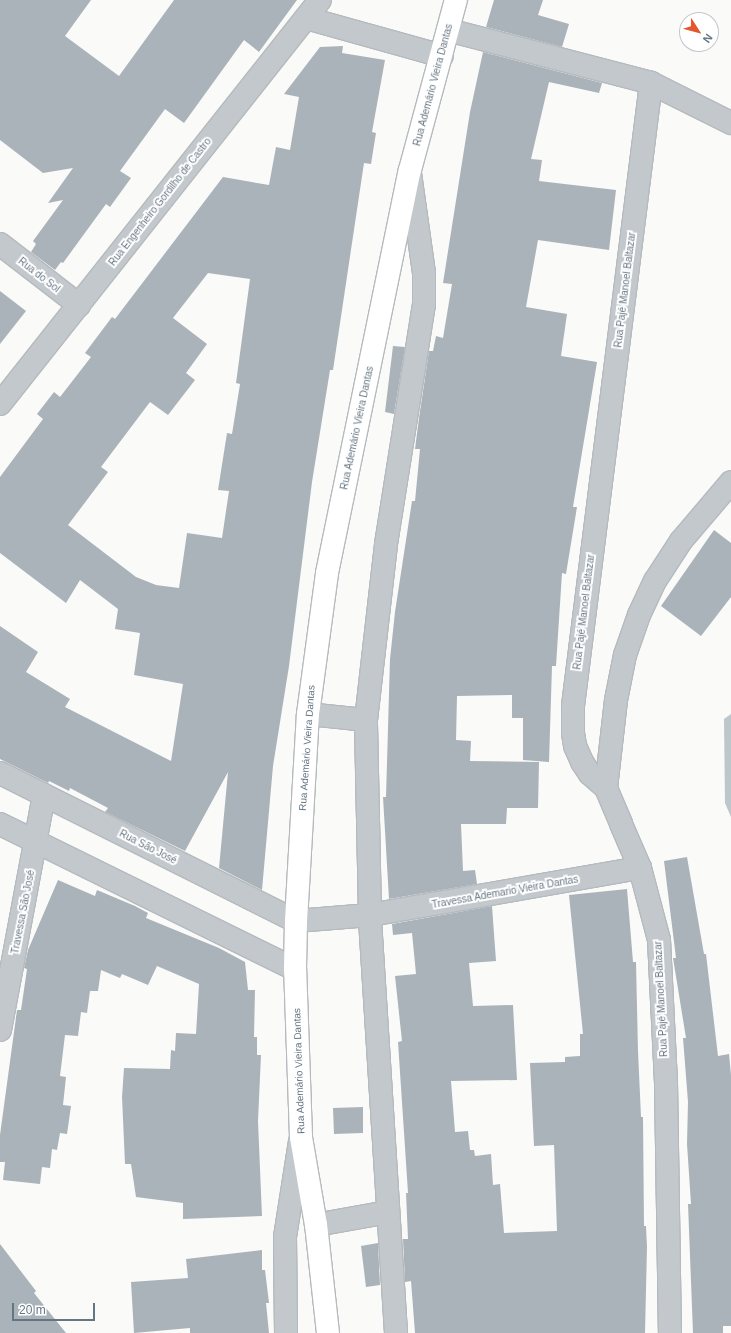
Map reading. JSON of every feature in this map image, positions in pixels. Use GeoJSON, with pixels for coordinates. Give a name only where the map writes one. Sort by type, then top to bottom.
{"type":"FeatureCollection","features":[{"type":"Feature","properties":{"kind":"main road","name":"Rua Ademário Vieira Dantas"},"geometry":{"type":"LineString","coordinates":[[328,1333],[316,1225],[301,1137],[295,969],[296,921],[308,714],[327,573],[410,170],[456,0]]}},
{"type":"Feature","properties":{"kind":"street","name":"Rua Engenheiro Gordilho de Castro"},"geometry":{"type":"LineString","coordinates":[[0,404],[320,0]]}},
{"type":"Feature","properties":{"kind":"street"},"geometry":{"type":"LineString","coordinates":[[306,18],[442,56]]}},
{"type":"Feature","properties":{"kind":"street"},"geometry":{"type":"LineString","coordinates":[[448,30],[651,83],[731,123]]}},
{"type":"Feature","properties":{"kind":"street","name":"Rua Pajé Manoel Baltazar"},"geometry":{"type":"LineString","coordinates":[[651,83],[573,706],[575,746],[590,774],[606,788],[640,868],[659,940],[666,1083],[670,1333]]}},
{"type":"Feature","properties":{"kind":"street","name":"Rua Ademário Vieira Dantas"},"geometry":{"type":"LineString","coordinates":[[396,1333],[370,915],[366,720],[386,544],[424,304],[424,273],[410,170]]}},
{"type":"Feature","properties":{"kind":"street","name":"Rua do Sol"},"geometry":{"type":"LineString","coordinates":[[0,244],[79,305]]}},
{"type":"Feature","properties":{"kind":"street"},"geometry":{"type":"LineString","coordinates":[[606,788],[616,700],[625,655],[639,615],[655,581],[682,541],[731,482]]}},
{"type":"Feature","properties":{"kind":"street"},"geometry":{"type":"LineString","coordinates":[[308,714],[366,720]]}},
{"type":"Feature","properties":{"kind":"street","name":"Rua São José"},"geometry":{"type":"LineString","coordinates":[[0,773],[296,921]]}},
{"type":"Feature","properties":{"kind":"street","name":"Travessa São José"},"geometry":{"type":"LineString","coordinates":[[0,1030],[44,795]]}},
{"type":"Feature","properties":{"kind":"street"},"geometry":{"type":"LineString","coordinates":[[0,824],[295,969]]}},
{"type":"Feature","properties":{"kind":"street","name":"Travessa Ademario Vieira Dantas"},"geometry":{"type":"LineString","coordinates":[[296,921],[370,915],[640,868]]}},
{"type":"Feature","properties":{"kind":"street"},"geometry":{"type":"LineString","coordinates":[[286,1333],[285,1237],[301,1137]]}},
{"type":"Feature","properties":{"kind":"street"},"geometry":{"type":"LineString","coordinates":[[316,1225],[388,1212]]}},
{"type":"Feature","properties":{"kind":"shaded area"},"geometry":{"type":"Polygon","coordinates":[[[731,714],[731,817],[725,803],[724,719],[731,714]]]}},
{"type":"Feature","properties":{"kind":"building"},"geometry":{"type":"Polygon","coordinates":[[[0,0],[91,0],[65,36],[119,76],[174,0],[297,0],[259,52],[244,40],[184,123],[165,109],[120,171],[131,178],[110,207],[106,204],[63,263],[61,262],[55,270],[31,252],[36,244],[33,241],[63,200],[48,203],[73,168],[43,173],[0,140],[0,0]]]}},
{"type":"Feature","properties":{"kind":"building"},"geometry":{"type":"Polygon","coordinates":[[[494,0],[543,0],[538,15],[569,24],[562,47],[486,27],[494,0]]]}},
{"type":"Feature","properties":{"kind":"building"},"geometry":{"type":"Polygon","coordinates":[[[343,46],[342,53],[385,60],[372,132],[376,133],[371,164],[364,163],[333,370],[330,370],[312,482],[289,666],[273,766],[262,890],[219,868],[228,772],[185,851],[105,812],[108,808],[70,788],[69,791],[49,781],[48,783],[0,759],[0,626],[38,652],[26,672],[70,699],[65,707],[171,761],[183,684],[134,675],[140,633],[115,629],[118,609],[80,580],[66,603],[0,553],[0,477],[43,419],[37,414],[54,392],[60,397],[91,357],[85,353],[112,317],[115,319],[223,177],[269,185],[276,147],[290,150],[299,97],[284,94],[320,47],[343,46]],[[208,273],[173,318],[207,344],[186,373],[195,380],[168,415],[150,402],[101,467],[108,472],[68,525],[136,577],[156,585],[179,588],[187,533],[222,538],[229,491],[218,490],[227,433],[232,434],[240,384],[236,383],[250,279],[208,273]]]}},
{"type":"Feature","properties":{"kind":"building"},"geometry":{"type":"Polygon","coordinates":[[[483,52],[602,83],[599,93],[549,82],[531,159],[542,160],[539,181],[616,190],[609,250],[538,240],[526,307],[567,314],[561,356],[597,362],[573,507],[577,507],[566,574],[562,573],[556,666],[552,666],[549,762],[523,760],[523,718],[512,718],[512,695],[457,696],[456,740],[471,741],[470,761],[539,762],[538,808],[507,808],[506,824],[461,824],[463,871],[475,870],[477,884],[389,899],[383,797],[386,797],[390,659],[395,612],[412,501],[415,501],[420,449],[415,449],[429,351],[433,351],[436,336],[443,338],[452,284],[443,283],[470,112],[483,52]]]}},
{"type":"Feature","properties":{"kind":"building"},"geometry":{"type":"Polygon","coordinates":[[[0,291],[26,311],[0,344],[0,291]]]}},
{"type":"Feature","properties":{"kind":"building"},"geometry":{"type":"Polygon","coordinates":[[[393,346],[405,347],[394,414],[385,412],[393,346]]]}},
{"type":"Feature","properties":{"kind":"building"},"geometry":{"type":"Polygon","coordinates":[[[714,530],[731,543],[731,597],[701,636],[661,606],[714,530]]]}},
{"type":"Feature","properties":{"kind":"building"},"geometry":{"type":"Polygon","coordinates":[[[687,857],[704,954],[706,954],[718,1056],[729,1054],[731,1075],[731,1326],[723,1326],[723,1333],[693,1333],[688,1204],[691,1204],[687,1144],[688,1102],[683,1038],[686,1038],[673,958],[676,958],[664,861],[687,857]]]}},
{"type":"Feature","properties":{"kind":"building"},"geometry":{"type":"Polygon","coordinates":[[[58,880],[95,896],[97,890],[135,906],[148,913],[146,918],[219,948],[245,962],[248,990],[255,990],[254,1037],[257,1037],[257,1055],[261,1055],[258,1121],[262,1216],[183,1219],[183,1203],[136,1197],[131,1164],[125,1164],[122,1097],[124,1068],[170,1069],[171,1050],[175,1051],[176,1033],[196,1034],[199,984],[157,966],[148,985],[122,974],[120,978],[101,970],[98,991],[90,991],[87,1013],[81,1012],[78,1036],[65,1035],[60,1076],[66,1077],[63,1105],[71,1106],[67,1134],[60,1133],[57,1150],[52,1149],[50,1168],[42,1167],[40,1184],[3,1180],[5,1162],[0,1162],[0,1135],[17,1010],[21,1010],[27,969],[24,968],[28,950],[58,880]]]}},
{"type":"Feature","properties":{"kind":"building"},"geometry":{"type":"Polygon","coordinates":[[[627,889],[633,962],[636,962],[638,1051],[641,1117],[643,1117],[644,1226],[646,1226],[647,1247],[645,1333],[415,1333],[411,1281],[405,1282],[403,1239],[408,1239],[406,1193],[408,1193],[398,1042],[402,1041],[395,976],[416,974],[412,933],[393,935],[392,924],[492,906],[496,961],[469,963],[473,1006],[513,1005],[517,1080],[451,1081],[455,1132],[468,1131],[470,1150],[474,1150],[475,1156],[491,1154],[493,1185],[500,1184],[504,1233],[557,1231],[554,1145],[534,1146],[530,1063],[565,1062],[565,1057],[580,1056],[580,1034],[583,1034],[569,895],[627,889]]]}},
{"type":"Feature","properties":{"kind":"building"},"geometry":{"type":"Polygon","coordinates":[[[363,1107],[363,1133],[334,1134],[333,1108],[363,1107]]]}},
{"type":"Feature","properties":{"kind":"building"},"geometry":{"type":"Polygon","coordinates":[[[378,1243],[380,1285],[366,1287],[361,1246],[378,1243]]]}},
{"type":"Feature","properties":{"kind":"building"},"geometry":{"type":"Polygon","coordinates":[[[0,1244],[36,1291],[34,1293],[66,1333],[0,1333],[0,1244]]]}},
{"type":"Feature","properties":{"kind":"building"},"geometry":{"type":"Polygon","coordinates":[[[262,1250],[262,1270],[265,1270],[269,1303],[266,1303],[269,1333],[190,1333],[190,1328],[134,1333],[131,1282],[188,1278],[186,1259],[262,1250]]]}}]}
